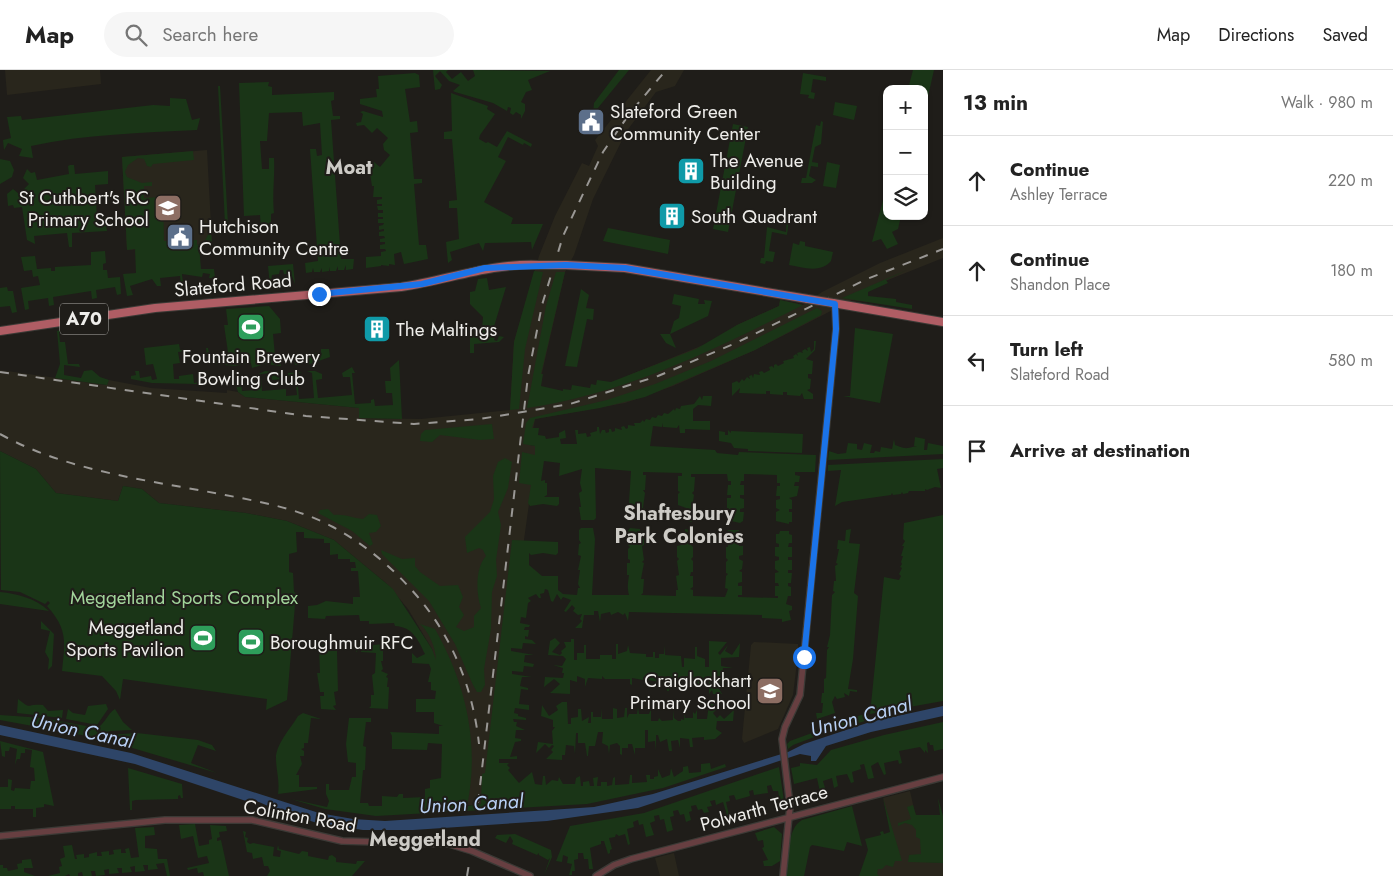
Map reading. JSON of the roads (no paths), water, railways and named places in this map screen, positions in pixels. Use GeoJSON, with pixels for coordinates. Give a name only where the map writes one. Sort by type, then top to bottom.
{"type":"FeatureCollection","features":[{"type":"Feature","properties":{"kind":"main road","name":"Slateford Road"},"geometry":{"type":"LineString","coordinates":[[0,331],[155,308],[401,287],[485,268],[540,265],[625,268],[943,322]]}},
{"type":"Feature","properties":{"kind":"street"},"geometry":{"type":"LineString","coordinates":[[783,876],[790,817],[782,750],[785,727],[800,695],[836,329],[834,303]]}},
{"type":"Feature","properties":{"kind":"street","name":"Polwarth Terrace"},"geometry":{"type":"LineString","coordinates":[[596,876],[614,865],[631,859],[943,777]]}},
{"type":"Feature","properties":{"kind":"street","name":"Colinton Road"},"geometry":{"type":"LineString","coordinates":[[0,836],[164,820],[252,820],[342,841],[449,844],[472,851],[530,876]]}},
{"type":"Feature","properties":{"kind":"water"},"geometry":{"type":"Polygon","coordinates":[[[943,706],[943,716],[871,732],[826,746],[816,761],[811,761],[811,756],[800,754],[638,808],[547,821],[413,830],[363,830],[320,824],[259,802],[246,801],[135,764],[0,735],[0,725],[131,753],[319,813],[353,819],[385,821],[594,807],[653,794],[788,752],[804,744],[870,722],[943,706]]]}},
{"type":"Feature","properties":{"kind":"railway"},"geometry":{"type":"LineString","coordinates":[[478,803],[528,376],[542,305],[563,236],[603,152],[630,113],[666,70]]}},
{"type":"Feature","properties":{"kind":"railway"},"geometry":{"type":"LineString","coordinates":[[0,372],[306,416],[414,424],[480,419],[570,404],[658,376],[736,343],[867,279],[943,249]]}},
{"type":"Feature","properties":{"kind":"railway"},"geometry":{"type":"LineString","coordinates":[[0,434],[26,447],[81,466],[139,479],[253,500],[294,511],[333,527],[357,541],[389,567],[408,586],[430,612],[441,629],[451,647],[466,684],[472,704],[479,744]]}},
{"type":"Feature","properties":{"kind":"railway"},"geometry":{"type":"LineString","coordinates":[[467,876],[469,864]]}},
{"type":"Feature","properties":{"kind":"place","name":"Slateford Green Community Center"},"geometry":{"type":"Point","coordinates":[591,122]}},
{"type":"Feature","properties":{"kind":"place","name":"The Avenue Building"},"geometry":{"type":"Point","coordinates":[691,171]}},
{"type":"Feature","properties":{"kind":"place","name":"St Cuthbert's RC Primary School"},"geometry":{"type":"Point","coordinates":[168,208]}},
{"type":"Feature","properties":{"kind":"place","name":"South Quadrant"},"geometry":{"type":"Point","coordinates":[672,216]}},
{"type":"Feature","properties":{"kind":"place","name":"Hutchison Community Centre"},"geometry":{"type":"Point","coordinates":[180,237]}},
{"type":"Feature","properties":{"kind":"place","name":"Fountain Brewery Bowling Club"},"geometry":{"type":"Point","coordinates":[251,327]}},
{"type":"Feature","properties":{"kind":"place","name":"The Maltings"},"geometry":{"type":"Point","coordinates":[377,329]}},
{"type":"Feature","properties":{"kind":"place","name":"Meggetland Sports Pavilion"},"geometry":{"type":"Point","coordinates":[203,638]}},
{"type":"Feature","properties":{"kind":"place","name":"Boroughmuir RFC"},"geometry":{"type":"Point","coordinates":[251,642]}},
{"type":"Feature","properties":{"kind":"place","name":"Craiglockhart Primary School"},"geometry":{"type":"Point","coordinates":[770,691]}},
{"type":"Feature","properties":{"kind":"district","name":"Moat"},"geometry":{"type":"Point","coordinates":[349,167]}},
{"type":"Feature","properties":{"kind":"district","name":"Shaftesbury Park Colonies"},"geometry":{"type":"Point","coordinates":[679,524]}},
{"type":"Feature","properties":{"kind":"district","name":"Meggetland"},"geometry":{"type":"Point","coordinates":[425,839]}},
{"type":"Feature","properties":{"kind":"park label","name":"Meggetland Sports Complex"},"geometry":{"type":"Point","coordinates":[184,597]}},
{"type":"Feature","properties":{"kind":"water label","name":"Union Canal"},"geometry":{"type":"Point","coordinates":[861,717]}},
{"type":"Feature","properties":{"kind":"water label","name":"Union Canal"},"geometry":{"type":"Point","coordinates":[82,731]}},
{"type":"Feature","properties":{"kind":"water label","name":"Union Canal"},"geometry":{"type":"Point","coordinates":[471,804]}}]}
